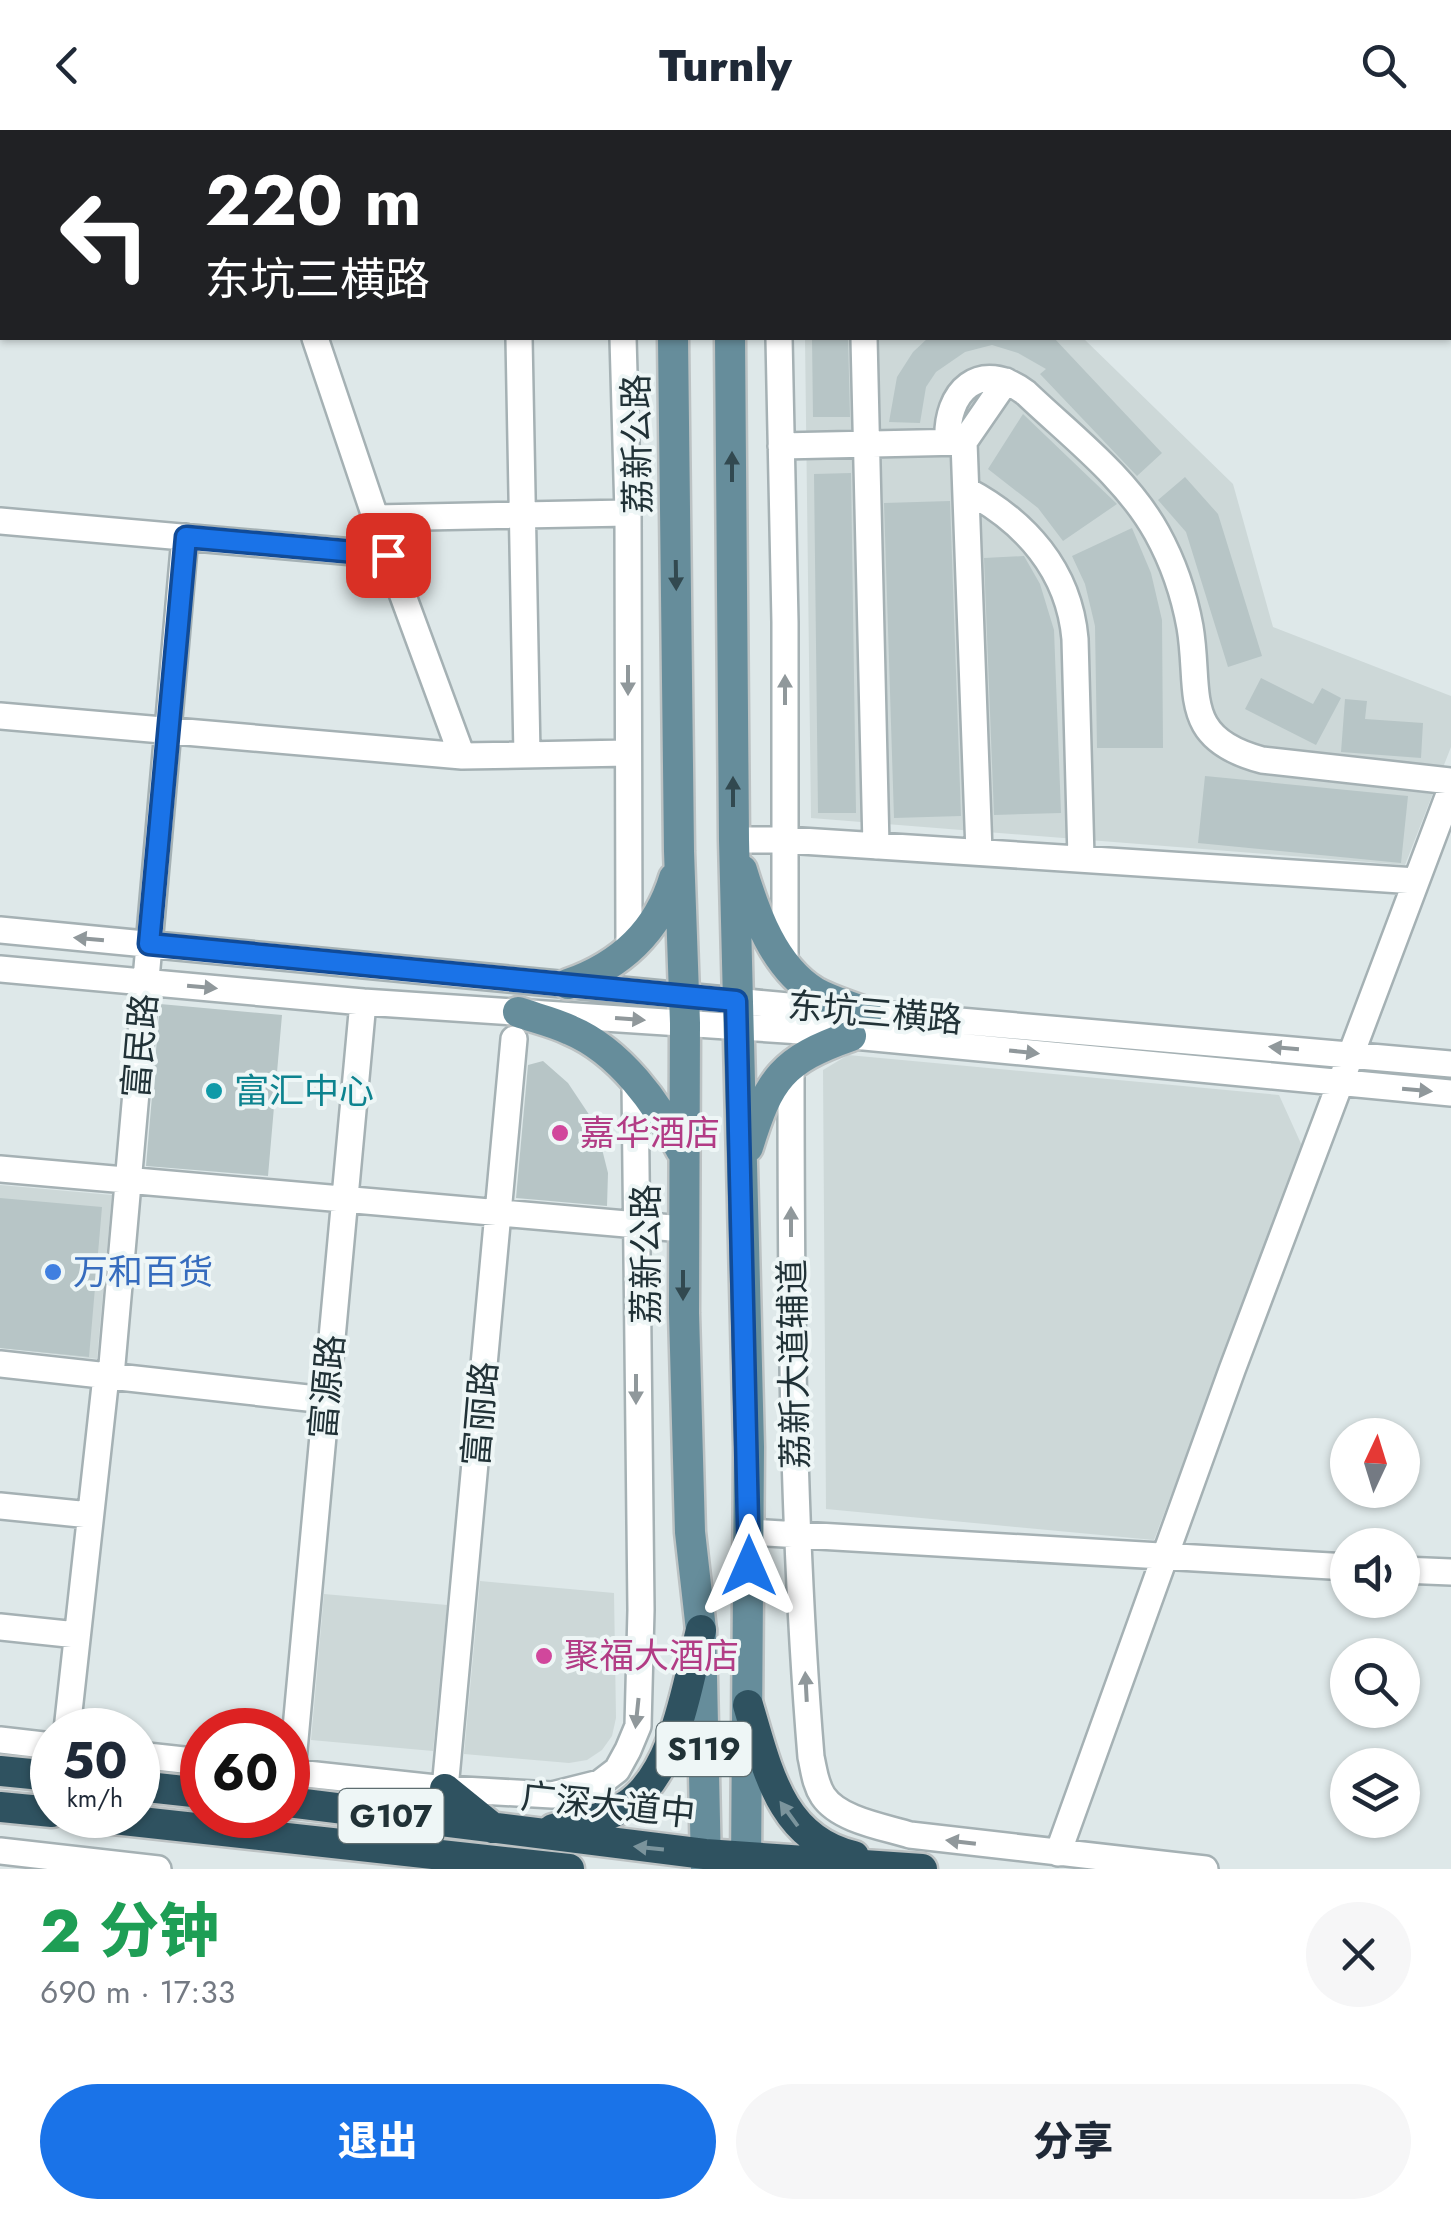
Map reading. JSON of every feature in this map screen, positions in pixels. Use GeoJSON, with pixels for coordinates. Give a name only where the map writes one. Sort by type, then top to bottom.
{"type":"FeatureCollection","features":[{"type":"Feature","properties":{"kind":"highway"},"geometry":{"type":"LineString","coordinates":[[529,1834],[600,1818],[638,1795],[669,1750],[702,1630]]}},
{"type":"Feature","properties":{"kind":"highway"},"geometry":{"type":"LineString","coordinates":[[748,1705],[777,1796],[799,1828],[838,1852],[914,1868]]}},
{"type":"Feature","properties":{"kind":"highway"},"geometry":{"type":"LineString","coordinates":[[0,1771],[30,1774]]}},
{"type":"Feature","properties":{"kind":"highway","name":"广深大道中"},"geometry":{"type":"LineString","coordinates":[[310,1787],[495,1830],[705,1861],[914,1868]]}},
{"type":"Feature","properties":{"kind":"highway"},"geometry":{"type":"LineString","coordinates":[[446,1789],[495,1830]]}},
{"type":"Feature","properties":{"kind":"highway"},"geometry":{"type":"LineString","coordinates":[[0,1806],[30,1809]]}},
{"type":"Feature","properties":{"kind":"highway","name":"广深大道中"},"geometry":{"type":"LineString","coordinates":[[160,1824],[569,1869]]}},
{"type":"Feature","properties":{"kind":"main road","name":"荔新公路"},"geometry":{"type":"LineString","coordinates":[[673,340],[679,860],[685,1009],[683,1229],[690,1532],[702,1630],[705,1861]]}},
{"type":"Feature","properties":{"kind":"main road","name":"S119"},"geometry":{"type":"LineString","coordinates":[[730,340],[736,1014],[749,1532],[746,1864]]}},
{"type":"Feature","properties":{"kind":"main road"},"geometry":{"type":"LineString","coordinates":[[734,840],[759,918],[785,963],[796,979],[859,1024],[791,1064],[769,1092],[741,1169]]}},
{"type":"Feature","properties":{"kind":"main road"},"geometry":{"type":"LineString","coordinates":[[568,984],[601,972],[651,928],[665,906],[679,860]]}},
{"type":"Feature","properties":{"kind":"main road"},"geometry":{"type":"LineString","coordinates":[[516,1026],[573,1030],[600,1048],[653,1103],[684,1156]]}},
{"type":"Feature","properties":{"kind":"street"},"geometry":{"type":"LineString","coordinates":[[315,340],[462,756]]}},
{"type":"Feature","properties":{"kind":"street"},"geometry":{"type":"LineString","coordinates":[[519,340],[527,755]]}},
{"type":"Feature","properties":{"kind":"street"},"geometry":{"type":"LineString","coordinates":[[623,340],[628,514],[629,948]]}},
{"type":"Feature","properties":{"kind":"street"},"geometry":{"type":"LineString","coordinates":[[779,340],[785,963]]}},
{"type":"Feature","properties":{"kind":"street"},"geometry":{"type":"LineString","coordinates":[[864,340],[876,846]]}},
{"type":"Feature","properties":{"kind":"street"},"geometry":{"type":"LineString","coordinates":[[979,852],[966,490],[949,411],[956,396],[982,379],[1006,381],[1026,393],[1127,490],[1156,532],[1185,602],[1195,702],[1204,723],[1219,741],[1239,754],[1262,760],[1451,781]]}},
{"type":"Feature","properties":{"kind":"street"},"geometry":{"type":"LineString","coordinates":[[782,446],[956,442]]}},
{"type":"Feature","properties":{"kind":"street"},"geometry":{"type":"LineString","coordinates":[[966,490],[1012,519],[1037,545],[1058,575],[1070,607],[1075,639],[1080,858]]}},
{"type":"Feature","properties":{"kind":"street"},"geometry":{"type":"LineString","coordinates":[[376,518],[628,514]]}},
{"type":"Feature","properties":{"kind":"street"},"geometry":{"type":"LineString","coordinates":[[0,521],[388,555]]}},
{"type":"Feature","properties":{"kind":"street","name":"富民路"},"geometry":{"type":"LineString","coordinates":[[69,1708],[129,1180],[186,537]]}},
{"type":"Feature","properties":{"kind":"street"},"geometry":{"type":"LineString","coordinates":[[0,716],[462,756],[628,753]]}},
{"type":"Feature","properties":{"kind":"street"},"geometry":{"type":"LineString","coordinates":[[1206,1869],[1058,1853],[1350,1053],[1451,789]]}},
{"type":"Feature","properties":{"kind":"street"},"geometry":{"type":"LineString","coordinates":[[734,840],[786,840],[1416,881]]}},
{"type":"Feature","properties":{"kind":"street","name":"东坑三横路"},"geometry":{"type":"LineString","coordinates":[[0,930],[568,984],[685,1009],[736,1014],[1350,1053],[1451,1064]]}},
{"type":"Feature","properties":{"kind":"street","name":"东坑三横路"},"geometry":{"type":"LineString","coordinates":[[0,968],[363,1002],[516,1026],[685,1009]]}},
{"type":"Feature","properties":{"kind":"street","name":"富源路"},"geometry":{"type":"LineString","coordinates":[[296,1708],[363,1002]]}},
{"type":"Feature","properties":{"kind":"street","name":"东坑三横路"},"geometry":{"type":"LineString","coordinates":[[859,1024],[1451,1094]]}},
{"type":"Feature","properties":{"kind":"street","name":"富丽路"},"geometry":{"type":"LineString","coordinates":[[446,1789],[516,1026]]}},
{"type":"Feature","properties":{"kind":"street","name":"荔新大道辅道"},"geometry":{"type":"LineString","coordinates":[[791,1064],[798,1533],[806,1704],[816,1784],[824,1799],[839,1810],[910,1835],[1058,1853]]}},
{"type":"Feature","properties":{"kind":"street"},"geometry":{"type":"LineString","coordinates":[[310,1783],[552,1795],[600,1784],[617,1770],[638,1726],[635,1081]]}},
{"type":"Feature","properties":{"kind":"street"},"geometry":{"type":"LineString","coordinates":[[0,1169],[683,1229]]}},
{"type":"Feature","properties":{"kind":"street"},"geometry":{"type":"LineString","coordinates":[[0,1364],[326,1400]]}},
{"type":"Feature","properties":{"kind":"street"},"geometry":{"type":"LineString","coordinates":[[0,1506],[90,1516]]}},
{"type":"Feature","properties":{"kind":"street"},"geometry":{"type":"LineString","coordinates":[[749,1532],[1330,1567]]}},
{"type":"Feature","properties":{"kind":"street"},"geometry":{"type":"LineString","coordinates":[[1420,1571],[1451,1572]]}},
{"type":"Feature","properties":{"kind":"street"},"geometry":{"type":"LineString","coordinates":[[0,1626],[77,1635]]}},
{"type":"Feature","properties":{"kind":"street"},"geometry":{"type":"LineString","coordinates":[[0,1740],[30,1743]]}},
{"type":"Feature","properties":{"kind":"street"},"geometry":{"type":"LineString","coordinates":[[0,1852],[68,1864],[158,1869]]}},
{"type":"Feature","properties":{"kind":"shaded area"},"geometry":{"type":"Polygon","coordinates":[[[805,340],[1085,340],[1233,484],[1273,627],[1451,696],[1451,747],[1405,865],[811,818],[805,340]]]}},
{"type":"Feature","properties":{"kind":"shaded area"},"geometry":{"type":"Polygon","coordinates":[[[848,1055],[1279,1095],[1303,1148],[1154,1540],[826,1509],[823,1070],[848,1055]]]}},
{"type":"Feature","properties":{"kind":"shaded area","name":"万和百货"},"geometry":{"type":"Polygon","coordinates":[[[0,1185],[112,1195],[97,1359],[0,1348],[0,1185]]]}},
{"type":"Feature","properties":{"kind":"shaded area","name":"聚福大酒店"},"geometry":{"type":"Polygon","coordinates":[[[480,1581],[614,1593],[616,1718],[612,1736],[602,1750],[587,1760],[569,1763],[464,1754],[480,1581]]]}},
{"type":"Feature","properties":{"kind":"shaded area"},"geometry":{"type":"Polygon","coordinates":[[[324,1594],[447,1605],[433,1751],[311,1740],[324,1594]]]}},
{"type":"Feature","properties":{"kind":"building"},"geometry":{"type":"Polygon","coordinates":[[[812,340],[848,340],[850,417],[813,417],[812,340]]]}},
{"type":"Feature","properties":{"kind":"building"},"geometry":{"type":"Polygon","coordinates":[[[926,340],[1056,340],[1162,453],[1137,476],[1040,374],[1046,369],[1018,353],[992,345],[965,352],[936,372],[926,387],[920,423],[889,422],[897,377],[926,340]]]}},
{"type":"Feature","properties":{"kind":"building"},"geometry":{"type":"Polygon","coordinates":[[[1023,414],[1117,504],[1063,541],[1038,508],[988,469],[1023,414]]]}},
{"type":"Feature","properties":{"kind":"building"},"geometry":{"type":"Polygon","coordinates":[[[851,473],[856,813],[818,813],[814,474],[851,473]]]}},
{"type":"Feature","properties":{"kind":"building"},"geometry":{"type":"Polygon","coordinates":[[[1185,477],[1218,514],[1262,656],[1228,667],[1186,532],[1158,500],[1185,477]]]}},
{"type":"Feature","properties":{"kind":"building"},"geometry":{"type":"Polygon","coordinates":[[[950,501],[961,816],[894,818],[884,503],[950,501]]]}},
{"type":"Feature","properties":{"kind":"building"},"geometry":{"type":"Polygon","coordinates":[[[1132,528],[1151,573],[1162,620],[1163,748],[1097,748],[1095,626],[1085,584],[1072,556],[1132,528]]]}},
{"type":"Feature","properties":{"kind":"building"},"geometry":{"type":"Polygon","coordinates":[[[1024,556],[1040,584],[1054,630],[1061,813],[994,815],[984,558],[1024,556]]]}},
{"type":"Feature","properties":{"kind":"building"},"geometry":{"type":"Polygon","coordinates":[[[1261,678],[1313,704],[1322,688],[1341,698],[1316,745],[1245,709],[1261,678]]]}},
{"type":"Feature","properties":{"kind":"building"},"geometry":{"type":"Polygon","coordinates":[[[1345,699],[1367,701],[1365,719],[1423,723],[1421,758],[1341,752],[1345,699]]]}},
{"type":"Feature","properties":{"kind":"building"},"geometry":{"type":"Polygon","coordinates":[[[1205,776],[1408,796],[1401,863],[1198,843],[1205,776]]]}},
{"type":"Feature","properties":{"kind":"building","name":"富汇中心"},"geometry":{"type":"Polygon","coordinates":[[[160,1004],[282,1015],[268,1176],[146,1166],[160,1004]]]}},
{"type":"Feature","properties":{"kind":"building","name":"嘉华酒店"},"geometry":{"type":"Polygon","coordinates":[[[543,1061],[568,1083],[596,1125],[608,1173],[607,1206],[516,1198],[528,1065],[543,1061]]]}},
{"type":"Feature","properties":{"kind":"building","name":"万和百货"},"geometry":{"type":"Polygon","coordinates":[[[0,1198],[102,1207],[89,1357],[0,1348],[0,1198]]]}},
{"type":"Feature","properties":{"kind":"place","name":"富汇中心"},"geometry":{"type":"Point","coordinates":[214,1091]}},
{"type":"Feature","properties":{"kind":"place","name":"嘉华酒店"},"geometry":{"type":"Point","coordinates":[560,1133]}},
{"type":"Feature","properties":{"kind":"place","name":"万和百货"},"geometry":{"type":"Point","coordinates":[53,1272]}},
{"type":"Feature","properties":{"kind":"place","name":"聚福大酒店"},"geometry":{"type":"Point","coordinates":[544,1656]}},
{"type":"Feature","properties":{"kind":"route"},"geometry":{"type":"LineString","coordinates":[[388,555],[186,537],[149,944],[736,1001],[749,1566]]}}]}
